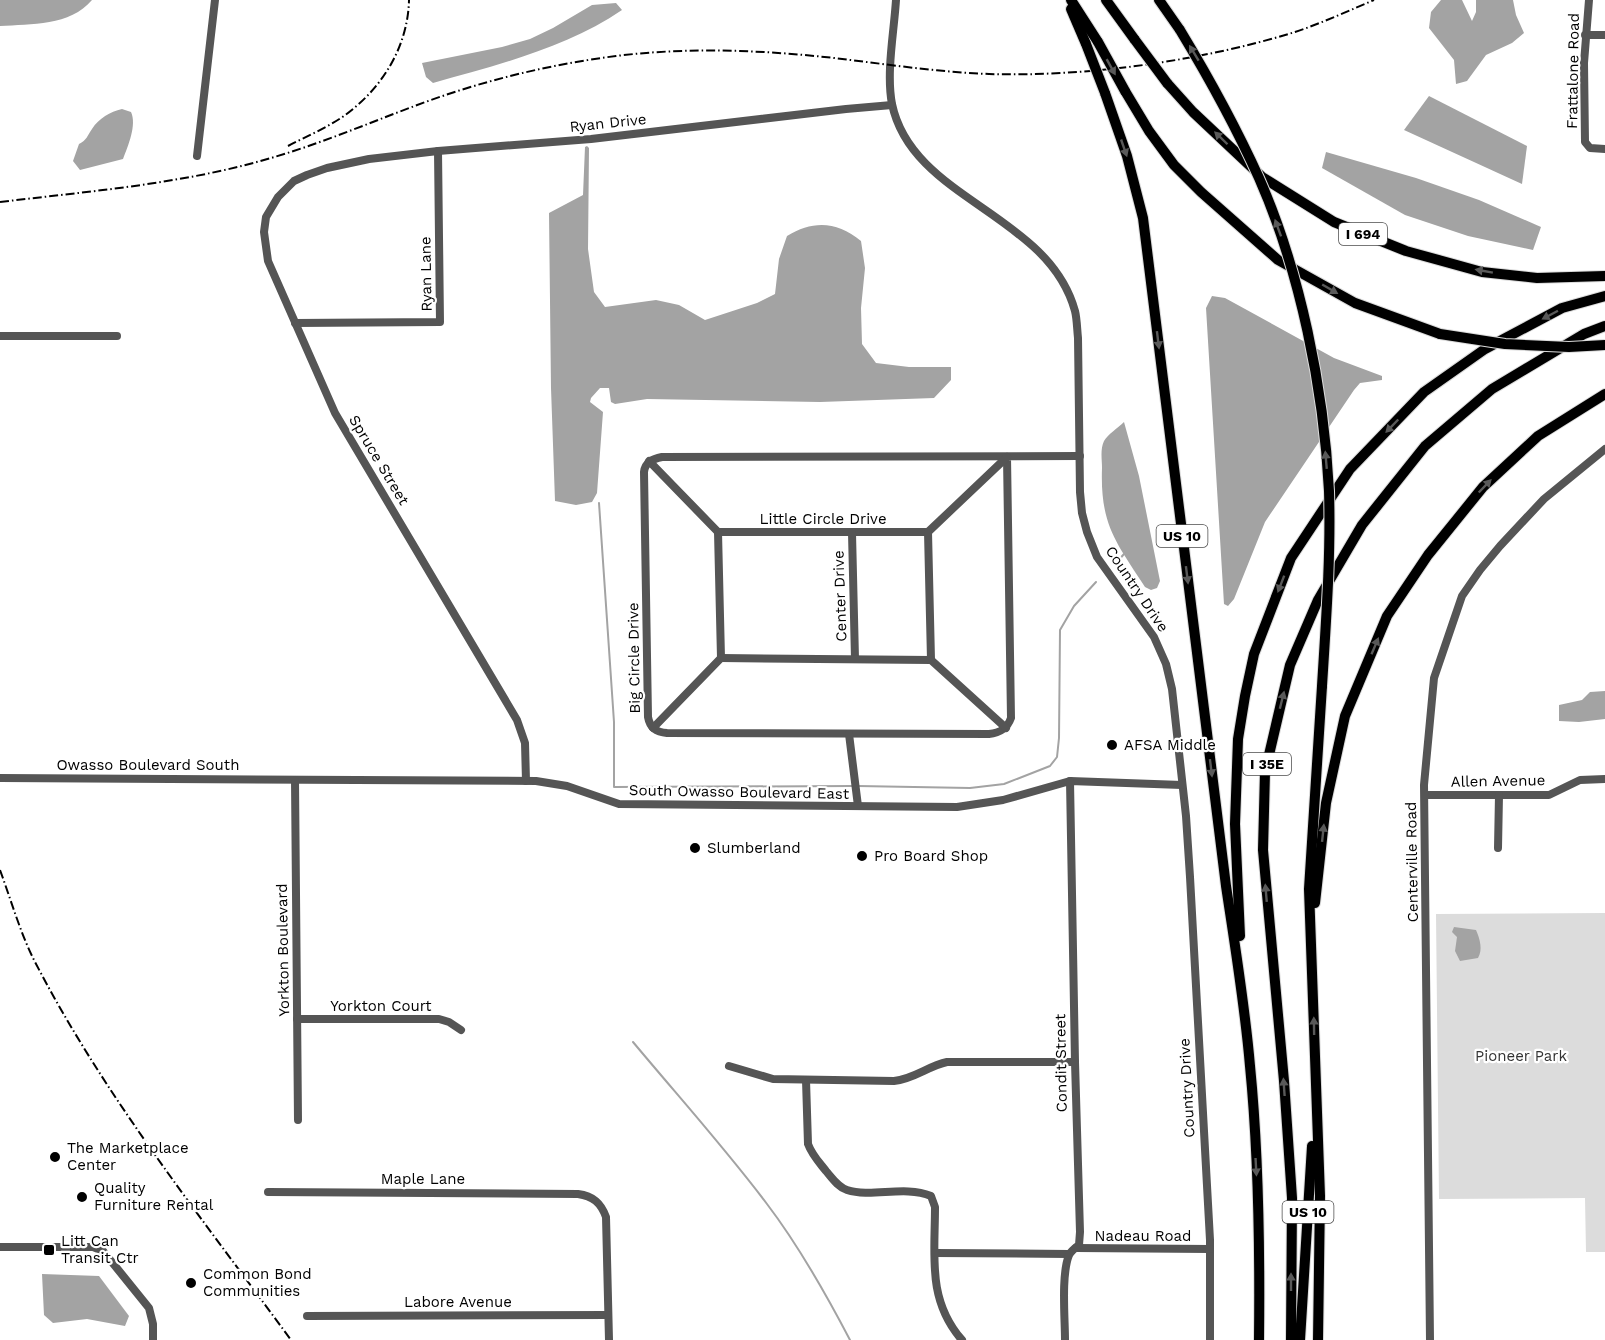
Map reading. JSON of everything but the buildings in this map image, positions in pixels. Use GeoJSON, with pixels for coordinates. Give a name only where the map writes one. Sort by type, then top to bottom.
{"type":"FeatureCollection","features":[{"type":"Feature","properties":{"kind":"highway"},"geometry":{"type":"LineString","coordinates":[[1069,0],[1098,42],[1149,131],[1174,165],[1200,192],[1278,260],[1354,303],[1440,334],[1504,344],[1569,347],[1605,345]]}},
{"type":"Feature","properties":{"kind":"highway","name":"US 10"},"geometry":{"type":"LineString","coordinates":[[1069,0],[1127,156],[1143,218],[1226,886],[1241,983]]}},
{"type":"Feature","properties":{"kind":"highway","name":"I 694"},"geometry":{"type":"LineString","coordinates":[[1106,0],[1167,83],[1193,112],[1262,177],[1334,222],[1406,251],[1482,272],[1537,278],[1605,276]]}},
{"type":"Feature","properties":{"kind":"highway","name":"US 10"},"geometry":{"type":"LineString","coordinates":[[1159,0],[1180,30],[1235,127],[1280,234],[1296,287],[1309,344],[1317,391],[1328,489],[1328,592],[1309,889],[1315,1085],[1300,1340]]}},
{"type":"Feature","properties":{"kind":"highway","name":"I 35E"},"geometry":{"type":"LineString","coordinates":[[1259,1340],[1258,1197],[1251,1068],[1241,983],[1235,824],[1238,739],[1254,654],[1291,558],[1350,469],[1424,392],[1485,348],[1562,308],[1605,296]]}},
{"type":"Feature","properties":{"kind":"highway","name":"I 35E"},"geometry":{"type":"LineString","coordinates":[[1291,1340],[1292,1198],[1263,850],[1265,772],[1290,665],[1318,600],[1362,525],[1425,446],[1492,389],[1584,334],[1605,326]]}},
{"type":"Feature","properties":{"kind":"highway"},"geometry":{"type":"LineString","coordinates":[[1312,933],[1326,803],[1345,716],[1387,616],[1428,555],[1483,487],[1538,436],[1605,394]]}},
{"type":"Feature","properties":{"kind":"highway"},"geometry":{"type":"LineString","coordinates":[[1315,1085],[1320,1196],[1318,1340]]}},
{"type":"Feature","properties":{"kind":"street"},"geometry":{"type":"LineString","coordinates":[[197,156],[215,0]]}},
{"type":"Feature","properties":{"kind":"street","name":"Country Drive"},"geometry":{"type":"LineString","coordinates":[[896,0],[891,65],[892,105],[898,124],[908,142],[928,166],[1023,236],[1048,262],[1064,286],[1075,311],[1078,338],[1082,513],[1096,557],[1154,637],[1166,664],[1172,689],[1186,816],[1210,1249],[1210,1340]]}},
{"type":"Feature","properties":{"kind":"street","name":"Frattalone Road"},"geometry":{"type":"LineString","coordinates":[[1589,0],[1586,35],[1586,142],[1590,148],[1605,149]]}},
{"type":"Feature","properties":{"kind":"street"},"geometry":{"type":"LineString","coordinates":[[1586,35],[1605,35]]}},
{"type":"Feature","properties":{"kind":"street","name":"Ryan Drive"},"geometry":{"type":"LineString","coordinates":[[327,168],[369,159],[438,151],[591,139],[892,105]]}},
{"type":"Feature","properties":{"kind":"street","name":"Ryan Lane"},"geometry":{"type":"LineString","coordinates":[[295,323],[440,322],[438,151]]}},
{"type":"Feature","properties":{"kind":"street","name":"Spruce Street"},"geometry":{"type":"LineString","coordinates":[[327,168],[307,175],[285,188],[266,217],[264,232],[268,261],[335,413],[517,720],[525,743],[526,781]]}},
{"type":"Feature","properties":{"kind":"street"},"geometry":{"type":"LineString","coordinates":[[0,336],[117,336]]}},
{"type":"Feature","properties":{"kind":"street","name":"Centerville Road"},"geometry":{"type":"LineString","coordinates":[[1430,1340],[1425,795],[1434,678],[1462,596],[1500,546],[1522,522],[1568,478],[1605,449]]}},
{"type":"Feature","properties":{"kind":"street"},"geometry":{"type":"LineString","coordinates":[[931,660],[928,532],[1007,456]]}},
{"type":"Feature","properties":{"kind":"street"},"geometry":{"type":"LineString","coordinates":[[721,658],[931,660],[1006,728],[1011,718],[1007,456]]}},
{"type":"Feature","properties":{"kind":"street"},"geometry":{"type":"LineString","coordinates":[[653,728],[721,658],[718,532],[649,461],[662,457],[1080,456]]}},
{"type":"Feature","properties":{"kind":"street","name":"Big Circle Drive"},"geometry":{"type":"LineString","coordinates":[[649,461],[644,468],[644,496],[648,717],[653,728],[661,733],[849,734],[989,734],[1006,728]]}},
{"type":"Feature","properties":{"kind":"street","name":"Little Circle Drive"},"geometry":{"type":"LineString","coordinates":[[718,532],[928,532]]}},
{"type":"Feature","properties":{"kind":"street","name":"Center Drive"},"geometry":{"type":"LineString","coordinates":[[852,533],[855,659]]}},
{"type":"Feature","properties":{"kind":"street"},"geometry":{"type":"LineString","coordinates":[[849,734],[858,806]]}},
{"type":"Feature","properties":{"kind":"street","name":"Owasso Boulevard South"},"geometry":{"type":"LineString","coordinates":[[0,778],[295,780]]}},
{"type":"Feature","properties":{"kind":"street","name":"Allen Avenue"},"geometry":{"type":"LineString","coordinates":[[1425,795],[1549,795],[1580,780],[1605,779]]}},
{"type":"Feature","properties":{"kind":"street","name":"South Owasso Boulevard East"},"geometry":{"type":"LineString","coordinates":[[295,780],[526,781],[567,786],[619,804],[957,807],[1003,800],[1070,781],[1182,785]]}},
{"type":"Feature","properties":{"kind":"street","name":"Yorkton Boulevard"},"geometry":{"type":"LineString","coordinates":[[295,780],[298,1120]]}},
{"type":"Feature","properties":{"kind":"street","name":"Condit Street"},"geometry":{"type":"LineString","coordinates":[[1065,1340],[1065,1281],[1072,1251],[1078,1245],[1080,1232],[1070,781]]}},
{"type":"Feature","properties":{"kind":"street"},"geometry":{"type":"LineString","coordinates":[[1498,795],[1498,848]]}},
{"type":"Feature","properties":{"kind":"street","name":"Yorkton Court"},"geometry":{"type":"LineString","coordinates":[[297,1019],[439,1019],[461,1030]]}},
{"type":"Feature","properties":{"kind":"street"},"geometry":{"type":"LineString","coordinates":[[729,1066],[773,1079],[903,1080],[939,1064],[953,1061],[1075,1062]]}},
{"type":"Feature","properties":{"kind":"street"},"geometry":{"type":"LineString","coordinates":[[806,1080],[807,1134],[812,1154],[838,1184],[847,1190],[919,1191],[931,1196],[935,1207],[935,1285],[949,1322],[962,1340]]}},
{"type":"Feature","properties":{"kind":"street","name":"Maple Lane"},"geometry":{"type":"LineString","coordinates":[[268,1192],[578,1194],[592,1197],[598,1202],[606,1217],[608,1315]]}},
{"type":"Feature","properties":{"kind":"street"},"geometry":{"type":"LineString","coordinates":[[0,1247],[93,1247],[103,1251],[149,1308],[153,1324],[153,1340]]}},
{"type":"Feature","properties":{"kind":"street","name":"Nadeau Road"},"geometry":{"type":"LineString","coordinates":[[935,1253],[1210,1249]]}},
{"type":"Feature","properties":{"kind":"street"},"geometry":{"type":"LineString","coordinates":[[608,1315],[609,1340]]}},
{"type":"Feature","properties":{"kind":"street","name":"Labore Avenue"},"geometry":{"type":"LineString","coordinates":[[307,1316],[608,1315]]}},
{"type":"Feature","properties":{"kind":"green space","name":"Pioneer Park"},"geometry":{"type":"Polygon","coordinates":[[[1605,913],[1605,1252],[1586,1252],[1585,1198],[1439,1199],[1436,914],[1605,913]]]}},
{"type":"Feature","properties":{"kind":"shaded area"},"geometry":{"type":"Polygon","coordinates":[[[0,0],[92,0],[73,15],[61,19],[37,24],[0,26],[0,0]]]}},
{"type":"Feature","properties":{"kind":"shaded area"},"geometry":{"type":"Polygon","coordinates":[[[1441,0],[1462,0],[1472,21],[1476,12],[1476,0],[1513,0],[1516,15],[1524,33],[1512,43],[1486,55],[1467,81],[1456,84],[1454,60],[1429,28],[1431,12],[1441,0]]]}},
{"type":"Feature","properties":{"kind":"shaded area"},"geometry":{"type":"Polygon","coordinates":[[[616,3],[622,10],[578,35],[554,45],[506,62],[433,83],[426,77],[422,63],[530,39],[592,5],[616,3]]]}},
{"type":"Feature","properties":{"kind":"shaded area"},"geometry":{"type":"Polygon","coordinates":[[[1429,96],[1527,146],[1522,184],[1404,130],[1429,96]]]}},
{"type":"Feature","properties":{"kind":"shaded area"},"geometry":{"type":"Polygon","coordinates":[[[122,109],[131,112],[133,117],[131,136],[123,159],[80,170],[73,161],[79,144],[101,119],[122,109]]]}},
{"type":"Feature","properties":{"kind":"shaded area"},"geometry":{"type":"Polygon","coordinates":[[[585,147],[589,148],[588,249],[594,292],[605,307],[656,300],[679,305],[705,320],[757,303],[775,294],[779,259],[787,236],[806,227],[834,226],[861,241],[865,268],[861,308],[862,344],[876,363],[909,367],[951,367],[951,380],[934,398],[820,402],[647,399],[615,404],[611,402],[609,388],[600,388],[590,402],[603,412],[597,493],[592,502],[576,505],[555,501],[549,213],[583,195],[585,147]]]}},
{"type":"Feature","properties":{"kind":"shaded area"},"geometry":{"type":"Polygon","coordinates":[[[1326,152],[1416,178],[1479,200],[1541,227],[1533,250],[1468,236],[1405,215],[1322,168],[1326,152]]]}},
{"type":"Feature","properties":{"kind":"shaded area"},"geometry":{"type":"Polygon","coordinates":[[[1212,296],[1225,298],[1334,358],[1382,376],[1382,380],[1360,383],[1354,390],[1265,522],[1234,599],[1228,606],[1224,604],[1206,308],[1212,296]]]}},
{"type":"Feature","properties":{"kind":"shaded area"},"geometry":{"type":"Polygon","coordinates":[[[1124,422],[1139,476],[1160,581],[1157,588],[1151,590],[1145,587],[1118,545],[1107,519],[1104,504],[1103,444],[1108,436],[1124,422]]]}},
{"type":"Feature","properties":{"kind":"shaded area"},"geometry":{"type":"Polygon","coordinates":[[[1605,691],[1605,719],[1579,722],[1559,721],[1559,705],[1582,700],[1590,692],[1605,691]]]}},
{"type":"Feature","properties":{"kind":"shaded area"},"geometry":{"type":"Polygon","coordinates":[[[1454,927],[1476,930],[1480,944],[1478,958],[1460,961],[1455,951],[1457,937],[1452,932],[1454,927]]]}},
{"type":"Feature","properties":{"kind":"shaded area"},"geometry":{"type":"Polygon","coordinates":[[[42,1274],[99,1276],[129,1316],[125,1326],[87,1319],[53,1323],[44,1315],[42,1274]]]}},
{"type":"Feature","properties":{"kind":"waterway"},"geometry":{"type":"LineString","coordinates":[[599,503],[614,722],[614,787],[852,786]]}},
{"type":"Feature","properties":{"kind":"waterway"},"geometry":{"type":"LineString","coordinates":[[1117,562],[1124,554]]}},
{"type":"Feature","properties":{"kind":"waterway"},"geometry":{"type":"LineString","coordinates":[[858,786],[970,788],[1004,784],[1050,766],[1057,757],[1059,738],[1060,630],[1074,606],[1096,582]]}},
{"type":"Feature","properties":{"kind":"waterway"},"geometry":{"type":"LineString","coordinates":[[633,1042],[735,1163],[779,1220],[812,1270],[850,1340]]}},
{"type":"Feature","properties":{"kind":"railway"},"geometry":{"type":"LineString","coordinates":[[288,146],[346,115],[376,87],[400,46],[408,16],[409,0]]}},
{"type":"Feature","properties":{"kind":"railway"},"geometry":{"type":"LineString","coordinates":[[0,202],[137,186],[238,167],[312,145],[476,85],[592,59],[670,51],[752,51],[970,73],[1065,73],[1144,65],[1221,51],[1295,32],[1374,0]]}},
{"type":"Feature","properties":{"kind":"railway"},"geometry":{"type":"LineString","coordinates":[[0,870],[34,960],[91,1059],[155,1155],[291,1340]]}},
{"type":"Feature","properties":{"kind":"place","name":"AFSA Middle"},"geometry":{"type":"Point","coordinates":[1112,745]}},
{"type":"Feature","properties":{"kind":"place","name":"Slumberland"},"geometry":{"type":"Point","coordinates":[695,848]}},
{"type":"Feature","properties":{"kind":"place","name":"Pro Board Shop"},"geometry":{"type":"Point","coordinates":[862,856]}},
{"type":"Feature","properties":{"kind":"place","name":"The Marketplace Center"},"geometry":{"type":"Point","coordinates":[55,1157]}},
{"type":"Feature","properties":{"kind":"place","name":"Quality Furniture Rental"},"geometry":{"type":"Point","coordinates":[82,1197]}},
{"type":"Feature","properties":{"kind":"place","name":"Litt Can Transit Ctr"},"geometry":{"type":"Point","coordinates":[49,1250]}},
{"type":"Feature","properties":{"kind":"place","name":"Common Bond Communities"},"geometry":{"type":"Point","coordinates":[191,1283]}}]}
